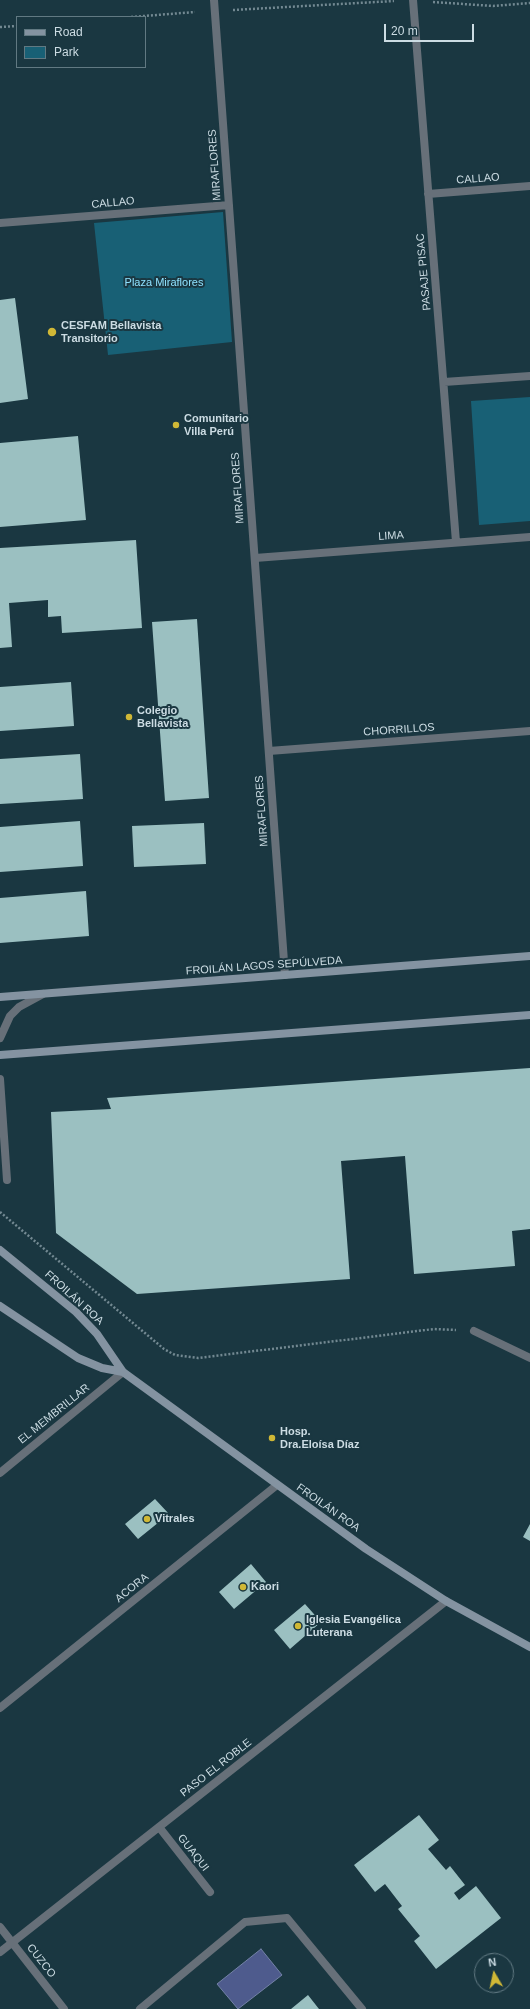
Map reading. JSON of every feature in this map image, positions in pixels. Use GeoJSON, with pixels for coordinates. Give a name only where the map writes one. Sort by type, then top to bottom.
{"type":"FeatureCollection","features":[{"type":"Feature","properties":{"kind":"street","name":"MIRAFLORES"},"geometry":{"type":"LineString","coordinates":[[214,0],[285,975]]}},
{"type":"Feature","properties":{"kind":"street","name":"PASAJE PISAC"},"geometry":{"type":"LineString","coordinates":[[414,0],[456,542]]}},
{"type":"Feature","properties":{"kind":"street","name":"CALLAO"},"geometry":{"type":"LineString","coordinates":[[428,194],[530,186]]}},
{"type":"Feature","properties":{"kind":"street","name":"CALLAO"},"geometry":{"type":"LineString","coordinates":[[0,223],[229,205]]}},
{"type":"Feature","properties":{"kind":"street"},"geometry":{"type":"LineString","coordinates":[[444,382],[530,376]]}},
{"type":"Feature","properties":{"kind":"street","name":"LIMA"},"geometry":{"type":"LineString","coordinates":[[255,558],[530,537]]}},
{"type":"Feature","properties":{"kind":"street","name":"CHORRILLOS"},"geometry":{"type":"LineString","coordinates":[[269,751],[530,731]]}},
{"type":"Feature","properties":{"kind":"street","name":"FROILÁN LAGOS SEPÚLVEDA"},"geometry":{"type":"LineString","coordinates":[[0,997],[530,956]]}},
{"type":"Feature","properties":{"kind":"street"},"geometry":{"type":"LineString","coordinates":[[0,1038],[10,1016],[19,1007],[44,994]]}},
{"type":"Feature","properties":{"kind":"street"},"geometry":{"type":"LineString","coordinates":[[0,1055],[530,1015]]}},
{"type":"Feature","properties":{"kind":"street"},"geometry":{"type":"LineString","coordinates":[[0,1079],[7,1180]]}},
{"type":"Feature","properties":{"kind":"street","name":"FROILÁN ROA"},"geometry":{"type":"LineString","coordinates":[[0,1250],[76,1312],[97,1334],[122,1372],[366,1549],[446,1601],[530,1647]]}},
{"type":"Feature","properties":{"kind":"street","name":"FROILÁN ROA"},"geometry":{"type":"LineString","coordinates":[[0,1306],[78,1358],[102,1368],[122,1372]]}},
{"type":"Feature","properties":{"kind":"street"},"geometry":{"type":"LineString","coordinates":[[474,1331],[530,1358]]}},
{"type":"Feature","properties":{"kind":"street","name":"EL MEMBRILLAR"},"geometry":{"type":"LineString","coordinates":[[0,1473],[122,1372]]}},
{"type":"Feature","properties":{"kind":"street","name":"ACORA"},"geometry":{"type":"LineString","coordinates":[[0,1708],[277,1485]]}},
{"type":"Feature","properties":{"kind":"street","name":"PASO EL ROBLE"},"geometry":{"type":"LineString","coordinates":[[0,1952],[446,1601]]}},
{"type":"Feature","properties":{"kind":"street","name":"GUAQUI"},"geometry":{"type":"LineString","coordinates":[[160,1827],[210,1892]]}},
{"type":"Feature","properties":{"kind":"street"},"geometry":{"type":"LineString","coordinates":[[140,2009],[245,1922],[287,1918],[362,2009]]}},
{"type":"Feature","properties":{"kind":"street","name":"CUZCO"},"geometry":{"type":"LineString","coordinates":[[0,1927],[64,2009]]}},
{"type":"Feature","properties":{"kind":"path"},"geometry":{"type":"LineString","coordinates":[[145,16],[414,0],[493,6],[530,3]]}},
{"type":"Feature","properties":{"kind":"path"},"geometry":{"type":"LineString","coordinates":[[0,27],[16,26]]}},
{"type":"Feature","properties":{"kind":"path"},"geometry":{"type":"LineString","coordinates":[[0,1212],[164,1349],[175,1355],[198,1358],[434,1329],[474,1331]]}},
{"type":"Feature","properties":{"kind":"green space","name":"Plaza Miraflores"},"geometry":{"type":"Polygon","coordinates":[[[223,212],[232,342],[108,355],[94,223],[223,212]]]}},
{"type":"Feature","properties":{"kind":"green space"},"geometry":{"type":"Polygon","coordinates":[[[530,397],[530,521],[479,525],[471,401],[530,397]]]}},
{"type":"Feature","properties":{"kind":"shaded area"},"geometry":{"type":"Polygon","coordinates":[[[261,1949],[282,1975],[238,2009],[217,1984],[261,1949]]]}},
{"type":"Feature","properties":{"kind":"building"},"geometry":{"type":"Polygon","coordinates":[[[15,298],[28,399],[0,403],[0,300],[15,298]]]}},
{"type":"Feature","properties":{"kind":"building"},"geometry":{"type":"Polygon","coordinates":[[[78,436],[86,520],[0,527],[0,443],[78,436]]]}},
{"type":"Feature","properties":{"kind":"building"},"geometry":{"type":"Polygon","coordinates":[[[136,540],[142,628],[62,633],[61,616],[48,617],[48,600],[9,603],[12,647],[0,648],[0,548],[136,540]]]}},
{"type":"Feature","properties":{"kind":"building"},"geometry":{"type":"Polygon","coordinates":[[[197,619],[209,798],[165,801],[152,622],[197,619]]]}},
{"type":"Feature","properties":{"kind":"building"},"geometry":{"type":"Polygon","coordinates":[[[71,682],[74,726],[0,731],[0,687],[71,682]]]}},
{"type":"Feature","properties":{"kind":"building"},"geometry":{"type":"Polygon","coordinates":[[[80,754],[83,799],[0,804],[0,759],[80,754]]]}},
{"type":"Feature","properties":{"kind":"building"},"geometry":{"type":"Polygon","coordinates":[[[80,821],[83,866],[0,872],[0,827],[80,821]]]}},
{"type":"Feature","properties":{"kind":"building"},"geometry":{"type":"Polygon","coordinates":[[[204,823],[206,864],[134,867],[132,826],[204,823]]]}},
{"type":"Feature","properties":{"kind":"building"},"geometry":{"type":"Polygon","coordinates":[[[86,891],[89,936],[0,943],[0,898],[86,891]]]}},
{"type":"Feature","properties":{"kind":"building"},"geometry":{"type":"Polygon","coordinates":[[[530,1068],[530,1229],[512,1231],[515,1266],[414,1274],[405,1156],[341,1161],[350,1279],[137,1294],[56,1233],[51,1112],[111,1109],[107,1098],[530,1068]]]}},
{"type":"Feature","properties":{"kind":"building","name":"Vitrales"},"geometry":{"type":"Polygon","coordinates":[[[155,1499],[169,1514],[138,1539],[125,1524],[155,1499]]]}},
{"type":"Feature","properties":{"kind":"building"},"geometry":{"type":"Polygon","coordinates":[[[530,1524],[530,1541],[523,1537],[530,1524]]]}},
{"type":"Feature","properties":{"kind":"building","name":"Kaori"},"geometry":{"type":"Polygon","coordinates":[[[251,1564],[266,1582],[234,1609],[219,1592],[251,1564]]]}},
{"type":"Feature","properties":{"kind":"building","name":"Iglesia Evangélica Luterana"},"geometry":{"type":"Polygon","coordinates":[[[305,1604],[321,1622],[290,1649],[274,1630],[305,1604]]]}},
{"type":"Feature","properties":{"kind":"building"},"geometry":{"type":"Polygon","coordinates":[[[419,1815],[439,1840],[428,1849],[446,1870],[450,1866],[465,1885],[454,1893],[459,1900],[476,1886],[501,1918],[436,1969],[414,1941],[420,1936],[398,1909],[402,1906],[385,1884],[375,1892],[354,1865],[419,1815]]]}},
{"type":"Feature","properties":{"kind":"building"},"geometry":{"type":"Polygon","coordinates":[[[308,1995],[319,2009],[291,2009],[308,1995]]]}},
{"type":"Feature","properties":{"kind":"place","name":"CESFAM Bellavista Transitorio"},"geometry":{"type":"Point","coordinates":[52,332]}},
{"type":"Feature","properties":{"kind":"place","name":"Comunitario Villa Perú"},"geometry":{"type":"Point","coordinates":[176,425]}},
{"type":"Feature","properties":{"kind":"place","name":"Colegio Bellavista"},"geometry":{"type":"Point","coordinates":[129,717]}},
{"type":"Feature","properties":{"kind":"place","name":"Hosp. Dra.Eloísa Díaz"},"geometry":{"type":"Point","coordinates":[272,1438]}},
{"type":"Feature","properties":{"kind":"place","name":"Vitrales"},"geometry":{"type":"Point","coordinates":[147,1519]}},
{"type":"Feature","properties":{"kind":"place","name":"Kaori"},"geometry":{"type":"Point","coordinates":[243,1587]}},
{"type":"Feature","properties":{"kind":"place","name":"Iglesia Evangélica Luterana"},"geometry":{"type":"Point","coordinates":[298,1626]}}]}
